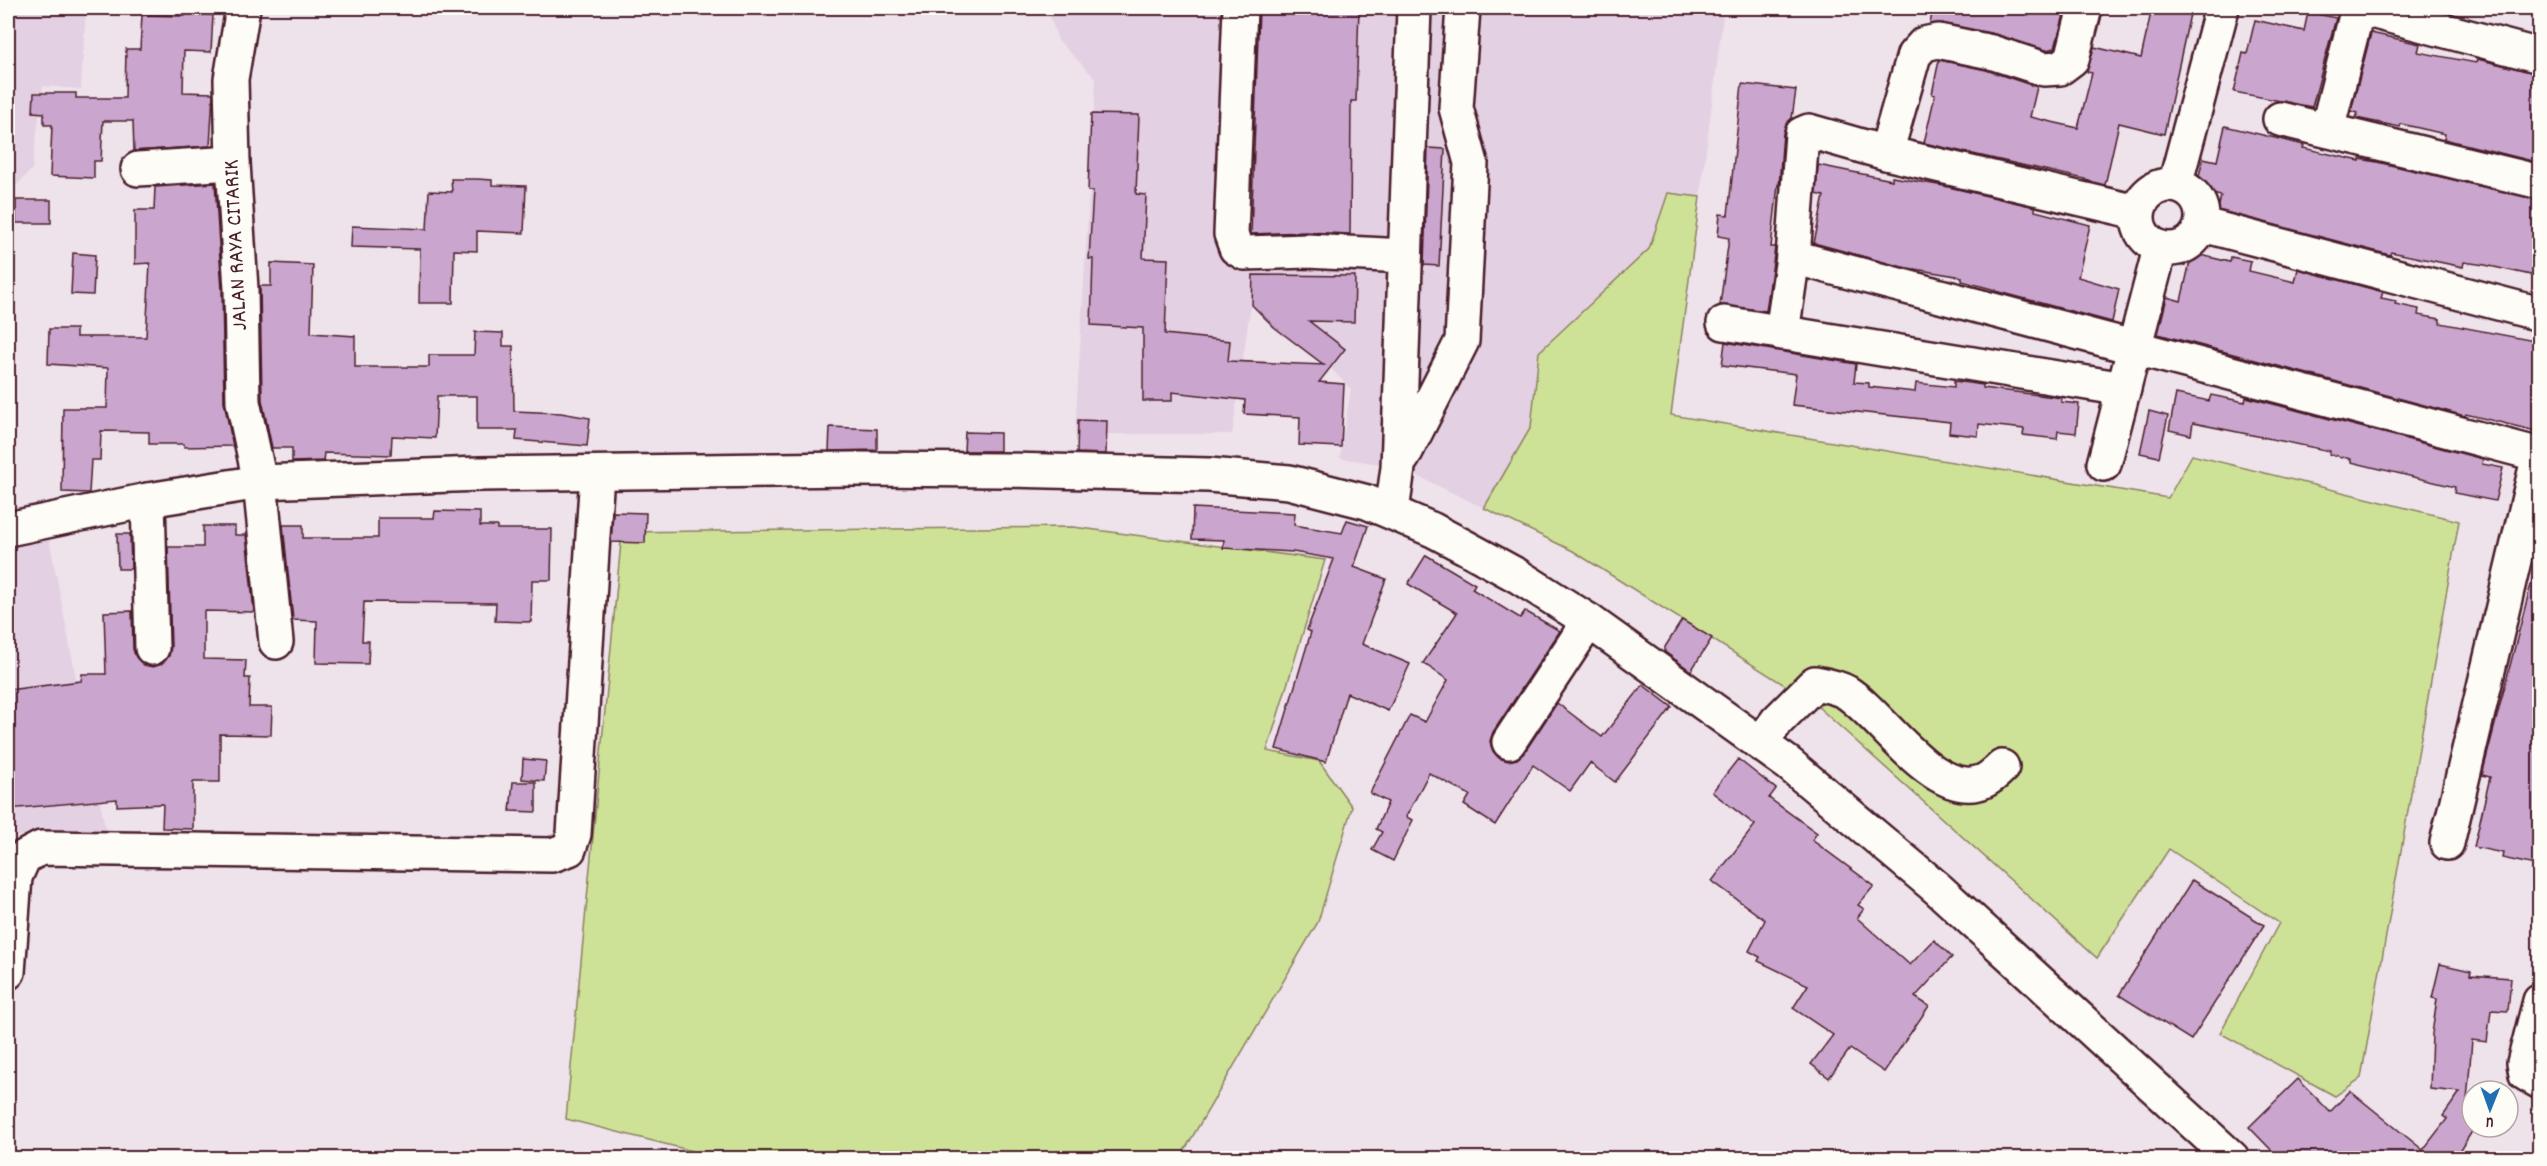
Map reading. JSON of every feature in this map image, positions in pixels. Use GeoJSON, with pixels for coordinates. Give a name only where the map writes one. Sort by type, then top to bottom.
{"type":"FeatureCollection","features":[{"type":"Feature","properties":{"kind":"street","name":"JALAN RAYA CITARIK"},"geometry":{"type":"LineString","coordinates":[[243,8],[231,80],[233,164],[241,289],[243,402],[260,482],[276,642]]}},
{"type":"Feature","properties":{"kind":"street"},"geometry":{"type":"LineString","coordinates":[[1240,8],[1231,234],[1236,248],[1244,253],[1260,254],[1307,251],[1405,256]]}},
{"type":"Feature","properties":{"kind":"street"},"geometry":{"type":"LineString","coordinates":[[1392,511],[1398,468],[1414,8]]}},
{"type":"Feature","properties":{"kind":"street"},"geometry":{"type":"LineString","coordinates":[[1398,468],[1462,341],[1470,163],[1456,108],[1462,8]]}},
{"type":"Feature","properties":{"kind":"street"},"geometry":{"type":"LineString","coordinates":[[1886,153],[1914,55],[1924,44],[1938,41],[1991,52],[2044,69],[2060,68],[2072,58],[2085,8]]}},
{"type":"Feature","properties":{"kind":"street"},"geometry":{"type":"LineString","coordinates":[[2175,185],[2222,8]]}},
{"type":"Feature","properties":{"kind":"street"},"geometry":{"type":"LineString","coordinates":[[2327,130],[2359,8],[2540,56]]}},
{"type":"Feature","properties":{"kind":"street"},"geometry":{"type":"LineString","coordinates":[[2280,119],[2540,182]]}},
{"type":"Feature","properties":{"kind":"street"},"geometry":{"type":"LineString","coordinates":[[1782,333],[1793,257],[1802,134],[1816,131],[1886,153],[2137,212]]}},
{"type":"Feature","properties":{"kind":"street"},"geometry":{"type":"LineString","coordinates":[[138,169],[233,164]]}},
{"type":"Feature","properties":{"kind":"street"},"geometry":{"type":"LineString","coordinates":[[2175,185],[2191,192],[2201,207],[2203,225],[2194,240],[2178,250],[2160,249],[2141,235],[2137,212],[2144,197],[2158,186],[2175,185]]}},
{"type":"Feature","properties":{"kind":"street"},"geometry":{"type":"LineString","coordinates":[[2203,225],[2540,315]]}},
{"type":"Feature","properties":{"kind":"street"},"geometry":{"type":"LineString","coordinates":[[2104,464],[2160,249]]}},
{"type":"Feature","properties":{"kind":"street"},"geometry":{"type":"LineString","coordinates":[[1793,257],[2539,455],[2446,843]]}},
{"type":"Feature","properties":{"kind":"street"},"geometry":{"type":"LineString","coordinates":[[1724,324],[2124,389]]}},
{"type":"Feature","properties":{"kind":"street"},"geometry":{"type":"LineString","coordinates":[[8,529],[148,500],[260,482],[480,474],[971,470],[1209,475],[1289,482],[1367,502],[1433,530],[1518,576],[1589,621],[1761,743],[1938,889],[2232,1158]]}},
{"type":"Feature","properties":{"kind":"street"},"geometry":{"type":"LineString","coordinates":[[8,972],[15,877],[24,857],[41,848],[552,855],[569,849],[574,834],[597,473]]}},
{"type":"Feature","properties":{"kind":"street"},"geometry":{"type":"LineString","coordinates":[[148,500],[152,648]]}},
{"type":"Feature","properties":{"kind":"street"},"geometry":{"type":"LineString","coordinates":[[1509,742],[1589,621]]}},
{"type":"Feature","properties":{"kind":"street"},"geometry":{"type":"LineString","coordinates":[[1761,743],[1777,720],[1815,683],[1846,692],[1869,710],[1925,765],[1949,782],[1971,784],[1985,781],[2002,767]]}},
{"type":"Feature","properties":{"kind":"street"},"geometry":{"type":"LineString","coordinates":[[2540,1001],[2524,1064],[2526,1074],[2540,1082]]}},
{"type":"Feature","properties":{"kind":"shaded area"},"geometry":{"type":"Polygon","coordinates":[[[8,8],[86,8],[81,89],[43,86],[32,169],[8,194],[8,8]]]}},
{"type":"Feature","properties":{"kind":"shaded area"},"geometry":{"type":"Polygon","coordinates":[[[1047,8],[1724,8],[1700,197],[1668,193],[1649,249],[1539,352],[1531,427],[1484,508],[1399,467],[1340,458],[1351,389],[1253,290],[1232,434],[1075,434],[1096,79],[1058,40],[1047,8]]]}},
{"type":"Feature","properties":{"kind":"shaded area"},"geometry":{"type":"Polygon","coordinates":[[[42,502],[107,838],[8,836],[8,509],[42,502]]]}},
{"type":"Feature","properties":{"kind":"green space"},"geometry":{"type":"Polygon","coordinates":[[[1668,193],[1700,197],[1671,415],[2168,498],[2192,455],[2459,521],[2361,1078],[2335,1096],[2220,1033],[2279,923],[2169,849],[2097,958],[1816,705],[1573,551],[1484,508],[1531,427],[1539,352],[1649,249],[1668,193]]]}},
{"type":"Feature","properties":{"kind":"green space"},"geometry":{"type":"Polygon","coordinates":[[[1073,527],[1325,560],[1267,751],[1319,761],[1352,807],[1318,922],[1180,1158],[720,1158],[566,1119],[622,532],[1073,527]]]}},
{"type":"Feature","properties":{"kind":"building"},"geometry":{"type":"Polygon","coordinates":[[[1259,8],[1359,8],[1356,101],[1351,101],[1350,234],[1306,232],[1251,234],[1259,8]]]}},
{"type":"Feature","properties":{"kind":"building"},"geometry":{"type":"Polygon","coordinates":[[[1933,8],[2058,8],[2056,13],[2064,15],[2055,48],[2046,50],[1995,34],[1942,23],[1930,24],[1933,8]]]}},
{"type":"Feature","properties":{"kind":"building"},"geometry":{"type":"Polygon","coordinates":[[[2152,8],[2190,14],[2164,134],[2119,123],[2105,185],[1924,143],[1935,95],[1932,94],[1939,60],[1986,70],[2037,87],[2030,117],[2078,128],[2092,73],[2087,72],[2094,47],[2141,58],[2152,8]]]}},
{"type":"Feature","properties":{"kind":"building"},"geometry":{"type":"Polygon","coordinates":[[[2308,12],[2336,18],[2312,107],[2234,92],[2243,53],[2247,54],[2255,20],[2304,31],[2308,12]]]}},
{"type":"Feature","properties":{"kind":"building"},"geometry":{"type":"Polygon","coordinates":[[[186,14],[213,15],[211,52],[184,51],[183,92],[213,93],[210,146],[134,151],[133,121],[103,121],[101,161],[94,161],[94,178],[50,176],[52,125],[44,125],[44,113],[33,112],[34,93],[76,93],[76,98],[125,98],[126,49],[140,49],[142,15],[185,16],[186,14]]]}},
{"type":"Feature","properties":{"kind":"building"},"geometry":{"type":"Polygon","coordinates":[[[2371,33],[2420,44],[2418,52],[2476,63],[2477,59],[2540,74],[2540,163],[2444,139],[2445,134],[2401,124],[2400,127],[2356,118],[2358,113],[2351,111],[2371,33]]]}},
{"type":"Feature","properties":{"kind":"building"},"geometry":{"type":"Polygon","coordinates":[[[1742,84],[1796,90],[1792,118],[1786,124],[1783,133],[1771,247],[1775,247],[1766,311],[1720,305],[1729,238],[1718,236],[1720,214],[1728,215],[1742,84]]]}},
{"type":"Feature","properties":{"kind":"building"},"geometry":{"type":"Polygon","coordinates":[[[1091,114],[1139,115],[1136,194],[1146,195],[1143,258],[1168,259],[1165,334],[1230,341],[1228,361],[1324,365],[1274,327],[1252,305],[1253,275],[1355,276],[1354,322],[1309,321],[1345,349],[1319,382],[1344,384],[1341,447],[1299,445],[1300,417],[1244,414],[1245,400],[1172,392],[1172,401],[1143,401],[1143,328],[1091,325],[1093,259],[1089,259],[1093,191],[1088,191],[1091,114]]]}},
{"type":"Feature","properties":{"kind":"building"},"geometry":{"type":"Polygon","coordinates":[[[2225,126],[2304,145],[2303,148],[2360,161],[2360,159],[2377,162],[2540,200],[2540,277],[2485,265],[2464,262],[2463,267],[2391,252],[2390,255],[2218,210],[2221,196],[2196,190],[2203,158],[2217,161],[2225,126]]]}},
{"type":"Feature","properties":{"kind":"building"},"geometry":{"type":"Polygon","coordinates":[[[1428,148],[1445,149],[1439,266],[1424,265],[1428,148]]]}},
{"type":"Feature","properties":{"kind":"building"},"geometry":{"type":"Polygon","coordinates":[[[1818,165],[1892,180],[1892,177],[1944,186],[2035,207],[2035,211],[2090,225],[2078,277],[2119,289],[2112,322],[1962,281],[1962,277],[1902,267],[1814,243],[1824,196],[1816,194],[1818,165]]]}},
{"type":"Feature","properties":{"kind":"building"},"geometry":{"type":"Polygon","coordinates":[[[451,179],[492,180],[492,185],[526,186],[524,233],[477,231],[477,251],[454,250],[453,303],[419,303],[420,249],[351,247],[352,226],[427,229],[429,191],[452,192],[451,179]]]}},
{"type":"Feature","properties":{"kind":"building"},"geometry":{"type":"Polygon","coordinates":[[[215,183],[222,290],[224,402],[233,446],[184,447],[184,444],[149,444],[149,432],[101,431],[100,460],[91,460],[89,493],[62,492],[63,408],[107,408],[108,368],[48,364],[49,329],[76,329],[76,337],[146,337],[150,263],[135,264],[135,210],[154,210],[155,187],[215,183]]]}},
{"type":"Feature","properties":{"kind":"building"},"geometry":{"type":"Polygon","coordinates":[[[16,200],[51,200],[51,223],[16,223],[16,200]]]}},
{"type":"Feature","properties":{"kind":"building"},"geometry":{"type":"Polygon","coordinates":[[[73,253],[95,255],[93,295],[71,294],[73,253]]]}},
{"type":"Feature","properties":{"kind":"building"},"geometry":{"type":"Polygon","coordinates":[[[2192,253],[2230,262],[2231,257],[2251,261],[2249,271],[2295,282],[2298,269],[2383,292],[2381,298],[2396,301],[2395,304],[2419,309],[2418,315],[2440,319],[2440,323],[2540,342],[2540,432],[2466,414],[2465,416],[2158,334],[2167,297],[2181,301],[2192,253]]]}},
{"type":"Feature","properties":{"kind":"building"},"geometry":{"type":"Polygon","coordinates":[[[271,263],[313,265],[311,333],[355,336],[355,367],[429,367],[429,355],[474,355],[475,332],[503,333],[503,346],[513,346],[514,411],[561,413],[590,418],[587,446],[516,440],[517,430],[477,430],[477,396],[437,396],[435,438],[392,436],[391,455],[324,453],[323,461],[292,462],[292,448],[272,448],[262,400],[260,286],[271,286],[271,263]]]}},
{"type":"Feature","properties":{"kind":"building"},"geometry":{"type":"Polygon","coordinates":[[[1725,342],[1856,364],[1854,382],[1869,383],[1869,387],[1915,392],[1916,383],[1954,387],[1954,381],[1983,385],[1983,388],[2062,398],[2061,402],[2079,404],[2076,433],[2058,431],[2057,439],[2023,435],[2024,429],[1979,424],[1978,436],[1949,433],[1950,422],[1792,405],[1796,374],[1722,365],[1725,342]]]}},
{"type":"Feature","properties":{"kind":"building"},"geometry":{"type":"Polygon","coordinates":[[[2176,394],[2209,401],[2211,395],[2245,402],[2246,397],[2483,459],[2482,464],[2503,468],[2495,501],[2454,493],[2455,487],[2351,462],[2351,459],[2329,454],[2330,451],[2193,423],[2191,435],[2169,430],[2176,394]]]}},
{"type":"Feature","properties":{"kind":"building"},"geometry":{"type":"Polygon","coordinates":[[[2149,411],[2168,416],[2159,457],[2140,453],[2149,411]]]}},
{"type":"Feature","properties":{"kind":"building"},"geometry":{"type":"Polygon","coordinates":[[[1078,420],[1107,421],[1106,454],[1077,453],[1078,420]]]}},
{"type":"Feature","properties":{"kind":"building"},"geometry":{"type":"Polygon","coordinates":[[[830,427],[877,429],[877,450],[829,451],[830,427]]]}},
{"type":"Feature","properties":{"kind":"building"},"geometry":{"type":"Polygon","coordinates":[[[965,432],[1000,433],[1000,451],[964,451],[965,432]]]}},
{"type":"Feature","properties":{"kind":"building"},"geometry":{"type":"Polygon","coordinates":[[[1193,508],[1295,513],[1294,525],[1342,533],[1347,520],[1368,526],[1354,567],[1386,579],[1362,644],[1410,664],[1388,711],[1347,693],[1326,762],[1276,749],[1311,632],[1307,630],[1334,559],[1293,552],[1223,548],[1224,540],[1192,539],[1193,508]]]}},
{"type":"Feature","properties":{"kind":"building"},"geometry":{"type":"Polygon","coordinates":[[[435,511],[480,512],[480,526],[497,526],[497,529],[552,529],[551,580],[532,580],[531,622],[495,621],[496,603],[364,602],[362,641],[369,641],[368,664],[316,663],[317,621],[293,620],[283,525],[303,525],[303,538],[378,538],[378,518],[434,518],[435,511]]]}},
{"type":"Feature","properties":{"kind":"building"},"geometry":{"type":"Polygon","coordinates":[[[613,512],[646,513],[645,543],[611,542],[613,512]]]}},
{"type":"Feature","properties":{"kind":"building"},"geometry":{"type":"Polygon","coordinates":[[[203,526],[235,526],[235,535],[246,535],[254,612],[204,611],[204,659],[246,660],[245,678],[250,678],[249,707],[272,707],[271,735],[220,734],[220,782],[193,782],[193,829],[162,828],[163,804],[117,806],[117,799],[8,809],[8,690],[81,681],[82,674],[106,674],[104,612],[132,611],[133,649],[136,657],[144,665],[153,667],[162,664],[169,656],[171,647],[168,547],[203,547],[203,526]]]}},
{"type":"Feature","properties":{"kind":"building"},"geometry":{"type":"Polygon","coordinates":[[[117,534],[130,534],[131,569],[118,569],[117,534]]]}},
{"type":"Feature","properties":{"kind":"building"},"geometry":{"type":"Polygon","coordinates":[[[1426,555],[1475,584],[1472,589],[1520,618],[1525,611],[1560,631],[1493,732],[1490,741],[1492,750],[1499,758],[1508,761],[1517,759],[1524,753],[1557,703],[1602,737],[1643,685],[1672,707],[1615,782],[1590,763],[1570,791],[1533,765],[1495,825],[1464,805],[1470,795],[1429,773],[1406,817],[1413,820],[1393,861],[1372,850],[1382,832],[1376,829],[1388,802],[1370,793],[1410,715],[1425,722],[1448,680],[1423,663],[1457,613],[1408,584],[1426,555]]]}},
{"type":"Feature","properties":{"kind":"building"},"geometry":{"type":"Polygon","coordinates":[[[2532,580],[2540,581],[2540,866],[2502,858],[2503,853],[2474,847],[2490,777],[2482,775],[2532,580]]]}},
{"type":"Feature","properties":{"kind":"building"},"geometry":{"type":"Polygon","coordinates":[[[1682,620],[1712,638],[1691,671],[1665,652],[1665,647],[1682,620]]]}},
{"type":"Feature","properties":{"kind":"building"},"geometry":{"type":"Polygon","coordinates":[[[523,759],[546,761],[544,781],[522,779],[523,759]]]}},
{"type":"Feature","properties":{"kind":"building"},"geometry":{"type":"Polygon","coordinates":[[[1738,759],[1776,789],[1769,798],[1817,833],[1812,840],[1874,886],[1858,905],[1864,909],[1857,918],[1910,965],[1934,940],[1952,957],[1915,997],[1929,1006],[1884,1072],[1850,1049],[1829,1078],[1811,1064],[1833,1035],[1793,1008],[1808,985],[1758,961],[1760,957],[1749,951],[1765,920],[1712,881],[1755,825],[1712,792],[1738,759]]]}},
{"type":"Feature","properties":{"kind":"building"},"geometry":{"type":"Polygon","coordinates":[[[513,782],[536,782],[536,812],[510,811],[513,782]]]}},
{"type":"Feature","properties":{"kind":"building"},"geometry":{"type":"Polygon","coordinates":[[[2192,880],[2264,925],[2191,1040],[2119,995],[2192,880]]]}},
{"type":"Feature","properties":{"kind":"building"},"geometry":{"type":"Polygon","coordinates":[[[2440,964],[2471,971],[2470,975],[2511,978],[2508,1011],[2491,1010],[2487,1042],[2472,1040],[2469,1079],[2460,1079],[2460,1092],[2430,1089],[2432,1034],[2437,999],[2432,998],[2440,964]]]}},
{"type":"Feature","properties":{"kind":"building"},"geometry":{"type":"Polygon","coordinates":[[[2298,1079],[2330,1112],[2350,1091],[2423,1150],[2447,1119],[2443,1116],[2460,1092],[2460,1139],[2467,1139],[2455,1158],[2279,1158],[2249,1127],[2298,1079]]]}}]}
